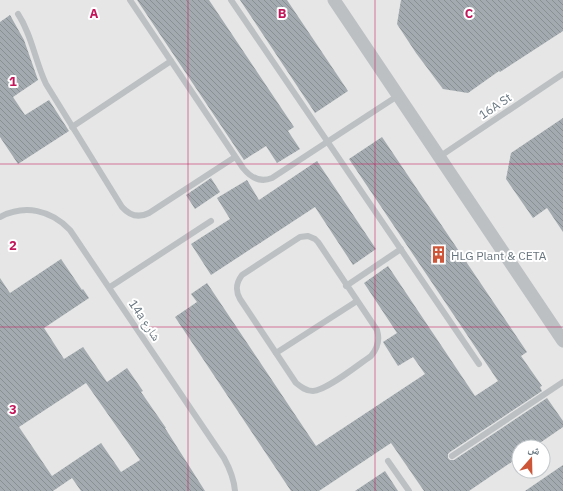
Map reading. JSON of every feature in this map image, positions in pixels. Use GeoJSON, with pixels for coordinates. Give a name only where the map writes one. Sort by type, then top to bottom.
{"type":"FeatureCollection","features":[{"type":"Feature","properties":{"kind":"street"},"geometry":{"type":"LineString","coordinates":[[337,1],[439,157],[563,341]]}},
{"type":"Feature","properties":{"kind":"lane"},"geometry":{"type":"LineString","coordinates":[[130,0],[235,157],[250,176],[258,180],[268,180],[398,95]]}},
{"type":"Feature","properties":{"kind":"lane"},"geometry":{"type":"LineString","coordinates":[[231,0],[479,364]]}},
{"type":"Feature","properties":{"kind":"lane"},"geometry":{"type":"LineString","coordinates":[[18,14],[28,32],[41,74],[122,207],[130,214],[140,216],[150,213],[235,157]]}},
{"type":"Feature","properties":{"kind":"lane"},"geometry":{"type":"LineString","coordinates":[[72,127],[171,61]]}},
{"type":"Feature","properties":{"kind":"lane","name":"16A St"},"geometry":{"type":"LineString","coordinates":[[439,157],[563,74]]}},
{"type":"Feature","properties":{"kind":"lane","name":"14a شارع"},"geometry":{"type":"LineString","coordinates":[[0,217],[14,211],[40,211],[57,218],[70,230],[110,287],[224,458],[231,470],[235,491]]}},
{"type":"Feature","properties":{"kind":"lane"},"geometry":{"type":"LineString","coordinates":[[110,287],[211,221]]}},
{"type":"Feature","properties":{"kind":"lane"},"geometry":{"type":"LineString","coordinates":[[308,236],[312,237],[318,242],[357,301],[377,330],[379,341],[378,346],[371,356],[324,388],[312,391],[301,387],[296,383],[238,295],[238,282],[242,275],[300,237],[308,236]]}},
{"type":"Feature","properties":{"kind":"lane"},"geometry":{"type":"LineString","coordinates":[[346,286],[401,249]]}},
{"type":"Feature","properties":{"kind":"lane"},"geometry":{"type":"LineString","coordinates":[[276,352],[357,301]]}},
{"type":"Feature","properties":{"kind":"lane"},"geometry":{"type":"LineString","coordinates":[[452,456],[563,382]]}},
{"type":"Feature","properties":{"kind":"lane"},"geometry":{"type":"LineString","coordinates":[[388,460],[409,491]]}},
{"type":"Feature","properties":{"kind":"shaded area"},"geometry":{"type":"Polygon","coordinates":[[[0,0],[563,0],[563,491],[0,491],[0,0]]]}},
{"type":"Feature","properties":{"kind":"building"},"geometry":{"type":"Polygon","coordinates":[[[137,0],[209,0],[294,127],[288,131],[300,149],[277,163],[266,146],[244,160],[137,0]]]}},
{"type":"Feature","properties":{"kind":"building"},"geometry":{"type":"Polygon","coordinates":[[[240,0],[287,0],[348,91],[315,113],[240,0]]]}},
{"type":"Feature","properties":{"kind":"building"},"geometry":{"type":"Polygon","coordinates":[[[401,0],[563,0],[563,31],[500,72],[499,71],[468,93],[443,89],[416,53],[397,24],[401,0]]]}},
{"type":"Feature","properties":{"kind":"building"},"geometry":{"type":"Polygon","coordinates":[[[10,15],[24,40],[38,80],[13,97],[25,115],[49,100],[69,131],[18,164],[0,137],[0,22],[10,15]]]}},
{"type":"Feature","properties":{"kind":"building"},"geometry":{"type":"Polygon","coordinates":[[[563,118],[563,232],[547,208],[533,218],[506,179],[511,153],[563,118]]]}},
{"type":"Feature","properties":{"kind":"building"},"geometry":{"type":"Polygon","coordinates":[[[382,137],[527,352],[521,356],[542,386],[540,387],[542,391],[450,452],[448,454],[448,458],[450,460],[454,460],[547,398],[563,421],[563,427],[546,439],[511,439],[511,462],[469,491],[424,491],[391,443],[319,491],[291,491],[175,317],[197,302],[191,294],[207,283],[316,446],[425,374],[413,357],[398,366],[383,342],[397,333],[364,283],[388,266],[475,396],[498,381],[349,159],[382,137]]]}},
{"type":"Feature","properties":{"kind":"building"},"geometry":{"type":"Polygon","coordinates":[[[317,161],[376,249],[353,265],[315,207],[211,275],[191,244],[230,219],[217,198],[247,180],[259,200],[317,161]]]}},
{"type":"Feature","properties":{"kind":"building"},"geometry":{"type":"Polygon","coordinates":[[[211,178],[220,192],[195,209],[186,195],[211,178]]]}},
{"type":"Feature","properties":{"kind":"building"},"geometry":{"type":"Polygon","coordinates":[[[61,259],[89,298],[44,328],[64,359],[83,347],[107,382],[127,368],[205,491],[81,491],[72,478],[53,491],[0,491],[0,278],[10,293],[61,259]],[[86,383],[19,427],[52,476],[101,443],[121,472],[140,460],[86,383]]]}},
{"type":"Feature","properties":{"kind":"building"},"geometry":{"type":"Polygon","coordinates":[[[563,465],[563,491],[525,491],[543,479],[551,479],[551,473],[563,465]]]}},
{"type":"Feature","properties":{"kind":"building"},"geometry":{"type":"Polygon","coordinates":[[[385,471],[398,491],[355,491],[385,471]]]}},
{"type":"Feature","properties":{"kind":"place","name":"HLG Plant & CETA"},"geometry":{"type":"Point","coordinates":[438,255]}}]}
